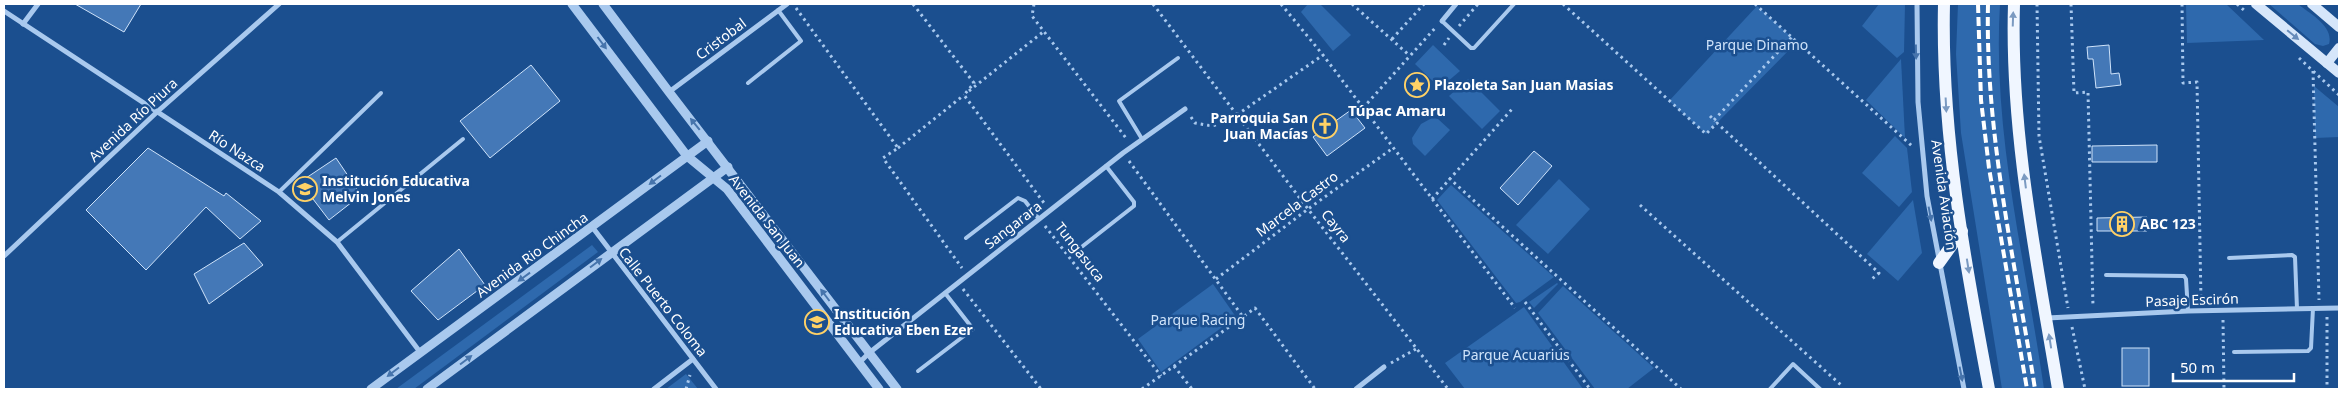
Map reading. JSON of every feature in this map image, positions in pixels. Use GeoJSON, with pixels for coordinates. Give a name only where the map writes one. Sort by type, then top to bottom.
{"type":"FeatureCollection","features":[{"type":"Feature","properties":{"kind":"main road","name":"Avenida Aviación"},"geometry":{"type":"LineString","coordinates":[[1944,4],[1943,56],[1946,114],[1962,231],[1989,389]]}},
{"type":"Feature","properties":{"kind":"main road"},"geometry":{"type":"LineString","coordinates":[[2014,4],[2013,46],[2020,139],[2030,216],[2058,389]]}},
{"type":"Feature","properties":{"kind":"main road"},"geometry":{"type":"LineString","coordinates":[[2256,4],[2339,73]]}},
{"type":"Feature","properties":{"kind":"main road"},"geometry":{"type":"LineString","coordinates":[[2312,4],[2339,27]]}},
{"type":"Feature","properties":{"kind":"main road"},"geometry":{"type":"LineString","coordinates":[[2327,62],[2339,48]]}},
{"type":"Feature","properties":{"kind":"main road"},"geometry":{"type":"LineString","coordinates":[[1939,263],[1962,231]]}},
{"type":"Feature","properties":{"kind":"street"},"geometry":{"type":"LineString","coordinates":[[23,24],[38,4]]}},
{"type":"Feature","properties":{"kind":"street","name":"Avenida Río Piura"},"geometry":{"type":"LineString","coordinates":[[4,256],[157,112],[279,4]]}},
{"type":"Feature","properties":{"kind":"street","name":"Avenida San Juan"},"geometry":{"type":"LineString","coordinates":[[572,4],[687,156],[727,189],[880,389]]}},
{"type":"Feature","properties":{"kind":"street","name":"Avenida San Juan"},"geometry":{"type":"LineString","coordinates":[[603,4],[898,389]]}},
{"type":"Feature","properties":{"kind":"street","name":"Cristobal"},"geometry":{"type":"LineString","coordinates":[[669,92],[787,4]]}},
{"type":"Feature","properties":{"kind":"street"},"geometry":{"type":"LineString","coordinates":[[1442,21],[1456,4]]}},
{"type":"Feature","properties":{"kind":"street","name":"Avenida Aviación"},"geometry":{"type":"LineString","coordinates":[[1917,4],[1918,102],[1926,196],[1964,389]]}},
{"type":"Feature","properties":{"kind":"street","name":"Río Nazca"},"geometry":{"type":"LineString","coordinates":[[4,11],[278,192],[337,242],[420,352]]}},
{"type":"Feature","properties":{"kind":"street","name":"Sangarara"},"geometry":{"type":"LineString","coordinates":[[859,363],[869,353],[1106,166],[1184,109]]}},
{"type":"Feature","properties":{"kind":"street","name":"Avenida Rio Chincha"},"geometry":{"type":"LineString","coordinates":[[371,389],[593,228],[708,141]]}},
{"type":"Feature","properties":{"kind":"street"},"geometry":{"type":"LineString","coordinates":[[427,389],[713,176],[728,167]]}},
{"type":"Feature","properties":{"kind":"street","name":"Calle Puerto Coloma"},"geometry":{"type":"LineString","coordinates":[[593,228],[716,389]]}},
{"type":"Feature","properties":{"kind":"street","name":"Pasaje Escirón"},"geometry":{"type":"LineString","coordinates":[[2046,318],[2188,311],[2339,308]]}},
{"type":"Feature","properties":{"kind":"street"},"geometry":{"type":"LineString","coordinates":[[654,389],[693,359]]}},
{"type":"Feature","properties":{"kind":"street"},"geometry":{"type":"LineString","coordinates":[[1356,389],[1384,367]]}},
{"type":"Feature","properties":{"kind":"lane"},"geometry":{"type":"LineString","coordinates":[[1442,21],[1471,48],[1474,48],[1514,4]]}},
{"type":"Feature","properties":{"kind":"lane"},"geometry":{"type":"LineString","coordinates":[[748,83],[802,41],[778,10]]}},
{"type":"Feature","properties":{"kind":"lane"},"geometry":{"type":"LineString","coordinates":[[1142,138],[1118,101],[1178,58]]}},
{"type":"Feature","properties":{"kind":"lane"},"geometry":{"type":"LineString","coordinates":[[278,192],[381,93]]}},
{"type":"Feature","properties":{"kind":"lane"},"geometry":{"type":"LineString","coordinates":[[337,242],[463,140]]}},
{"type":"Feature","properties":{"kind":"lane"},"geometry":{"type":"LineString","coordinates":[[1079,249],[1134,206],[1134,202],[1106,166]]}},
{"type":"Feature","properties":{"kind":"lane","name":"Tungasuca"},"geometry":{"type":"LineString","coordinates":[[966,238],[1018,198],[1025,200],[1040,219]]}},
{"type":"Feature","properties":{"kind":"lane"},"geometry":{"type":"LineString","coordinates":[[2229,258],[2292,255],[2295,257],[2297,309]]}},
{"type":"Feature","properties":{"kind":"lane"},"geometry":{"type":"LineString","coordinates":[[2106,275],[2184,276],[2187,284],[2188,311]]}},
{"type":"Feature","properties":{"kind":"lane"},"geometry":{"type":"LineString","coordinates":[[918,372],[973,329],[945,293]]}},
{"type":"Feature","properties":{"kind":"lane"},"geometry":{"type":"LineString","coordinates":[[2234,352],[2308,351],[2311,348],[2312,308]]}},
{"type":"Feature","properties":{"kind":"lane"},"geometry":{"type":"LineString","coordinates":[[1770,389],[1793,364],[1820,389]]}},
{"type":"Feature","properties":{"kind":"path"},"geometry":{"type":"LineString","coordinates":[[793,4],[898,148]]}},
{"type":"Feature","properties":{"kind":"path"},"geometry":{"type":"LineString","coordinates":[[913,4],[974,83],[964,95]]}},
{"type":"Feature","properties":{"kind":"path"},"geometry":{"type":"LineString","coordinates":[[1034,4],[1032,16],[1043,32],[1132,146]]}},
{"type":"Feature","properties":{"kind":"path","name":"Cayra"},"geometry":{"type":"LineString","coordinates":[[1153,4],[1308,209],[1448,389]]}},
{"type":"Feature","properties":{"kind":"path"},"geometry":{"type":"LineString","coordinates":[[1281,4],[1323,55],[1515,308]]}},
{"type":"Feature","properties":{"kind":"path"},"geometry":{"type":"LineString","coordinates":[[1352,4],[1410,56]]}},
{"type":"Feature","properties":{"kind":"path"},"geometry":{"type":"LineString","coordinates":[[1392,40],[1424,4]]}},
{"type":"Feature","properties":{"kind":"path"},"geometry":{"type":"LineString","coordinates":[[1563,4],[1706,134],[1715,121],[1792,38]]}},
{"type":"Feature","properties":{"kind":"path"},"geometry":{"type":"LineString","coordinates":[[1755,4],[1923,156]]}},
{"type":"Feature","properties":{"kind":"path"},"geometry":{"type":"LineString","coordinates":[[2037,4],[2039,136],[2084,389]]}},
{"type":"Feature","properties":{"kind":"path"},"geometry":{"type":"LineString","coordinates":[[2070,4],[2074,93],[2088,92],[2093,315]]}},
{"type":"Feature","properties":{"kind":"path"},"geometry":{"type":"LineString","coordinates":[[2182,4],[2183,83],[2197,82],[2202,312]]}},
{"type":"Feature","properties":{"kind":"path"},"geometry":{"type":"LineString","coordinates":[[1363,108],[1442,21]]}},
{"type":"Feature","properties":{"kind":"path"},"geometry":{"type":"LineString","coordinates":[[967,276],[883,158],[1043,32]]}},
{"type":"Feature","properties":{"kind":"path"},"geometry":{"type":"LineString","coordinates":[[1184,109],[1195,122],[1212,126],[1238,116],[1323,55]]}},
{"type":"Feature","properties":{"kind":"path"},"geometry":{"type":"LineString","coordinates":[[2313,71],[2319,308]]}},
{"type":"Feature","properties":{"kind":"path","name":"Tungasuca"},"geometry":{"type":"LineString","coordinates":[[964,95],[1050,210]]}},
{"type":"Feature","properties":{"kind":"path"},"geometry":{"type":"LineString","coordinates":[[1432,199],[1513,108]]}},
{"type":"Feature","properties":{"kind":"path"},"geometry":{"type":"LineString","coordinates":[[1710,116],[1879,272],[1872,279]]}},
{"type":"Feature","properties":{"kind":"path","name":"Marcela Castro"},"geometry":{"type":"LineString","coordinates":[[1216,280],[1308,209],[1394,148]]}},
{"type":"Feature","properties":{"kind":"path"},"geometry":{"type":"LineString","coordinates":[[1123,153],[1243,317]]}},
{"type":"Feature","properties":{"kind":"path"},"geometry":{"type":"LineString","coordinates":[[1449,178],[1681,389]]}},
{"type":"Feature","properties":{"kind":"path"},"geometry":{"type":"LineString","coordinates":[[1640,205],[1841,386]]}},
{"type":"Feature","properties":{"kind":"path","name":"Tungasuca"},"geometry":{"type":"LineString","coordinates":[[1040,219],[1161,376]]}},
{"type":"Feature","properties":{"kind":"path"},"geometry":{"type":"LineString","coordinates":[[959,282],[1041,389]]}},
{"type":"Feature","properties":{"kind":"path"},"geometry":{"type":"LineString","coordinates":[[1525,302],[1590,389]]}},
{"type":"Feature","properties":{"kind":"path"},"geometry":{"type":"LineString","coordinates":[[1142,389],[1255,308],[1315,389]]}},
{"type":"Feature","properties":{"kind":"path"},"geometry":{"type":"LineString","coordinates":[[2326,308],[2327,389]]}},
{"type":"Feature","properties":{"kind":"path"},"geometry":{"type":"LineString","coordinates":[[1384,367],[1416,349]]}},
{"type":"Feature","properties":{"kind":"path"},"geometry":{"type":"LineString","coordinates":[[1174,366],[1192,389]]}},
{"type":"Feature","properties":{"kind":"green space"},"geometry":{"type":"Polygon","coordinates":[[[1308,4],[1320,4],[1351,35],[1333,51],[1301,12],[1308,4]]]}},
{"type":"Feature","properties":{"kind":"green space"},"geometry":{"type":"Polygon","coordinates":[[[1879,4],[1905,4],[1904,52],[1897,58],[1862,26],[1879,4]]]}},
{"type":"Feature","properties":{"kind":"green space"},"geometry":{"type":"Polygon","coordinates":[[[1958,4],[2000,4],[1999,53],[2006,149],[2012,198],[2044,389],[2002,389],[1961,133],[1956,54],[1958,4]]]}},
{"type":"Feature","properties":{"kind":"green space"},"geometry":{"type":"Polygon","coordinates":[[[2186,4],[2226,4],[2264,40],[2187,43],[2186,4]]]}},
{"type":"Feature","properties":{"kind":"green space"},"geometry":{"type":"Polygon","coordinates":[[[2269,4],[2298,4],[2325,26],[2330,38],[2329,44],[2323,46],[2315,44],[2269,4]]]}},
{"type":"Feature","properties":{"kind":"green space","name":"Parque Dinamo"},"geometry":{"type":"Polygon","coordinates":[[[1757,6],[1797,42],[1706,134],[1669,101],[1757,6]]]}},
{"type":"Feature","properties":{"kind":"green space"},"geometry":{"type":"Polygon","coordinates":[[[1433,45],[1460,71],[1440,88],[1415,64],[1433,45]]]}},
{"type":"Feature","properties":{"kind":"green space"},"geometry":{"type":"Polygon","coordinates":[[[1901,59],[1905,138],[1866,100],[1901,59]]]}},
{"type":"Feature","properties":{"kind":"green space"},"geometry":{"type":"Polygon","coordinates":[[[1468,79],[1500,111],[1482,129],[1449,96],[1468,79]]]}},
{"type":"Feature","properties":{"kind":"green space"},"geometry":{"type":"Polygon","coordinates":[[[2314,86],[2339,107],[2339,137],[2315,138],[2314,86]]]}},
{"type":"Feature","properties":{"kind":"green space"},"geometry":{"type":"Polygon","coordinates":[[[1432,118],[1438,119],[1450,130],[1425,156],[1413,144],[1412,138],[1421,124],[1432,118]]]}},
{"type":"Feature","properties":{"kind":"green space"},"geometry":{"type":"Polygon","coordinates":[[[1895,136],[1907,148],[1912,192],[1899,207],[1862,173],[1895,136]]]}},
{"type":"Feature","properties":{"kind":"green space"},"geometry":{"type":"Polygon","coordinates":[[[1559,179],[1590,209],[1548,254],[1516,225],[1559,179]]]}},
{"type":"Feature","properties":{"kind":"green space"},"geometry":{"type":"Polygon","coordinates":[[[1451,185],[1554,277],[1516,303],[1437,200],[1451,185]]]}},
{"type":"Feature","properties":{"kind":"green space"},"geometry":{"type":"Polygon","coordinates":[[[1913,200],[1922,253],[1898,281],[1867,254],[1913,200]]]}},
{"type":"Feature","properties":{"kind":"green space"},"geometry":{"type":"Polygon","coordinates":[[[592,245],[598,252],[414,389],[396,389],[592,245]]]}},
{"type":"Feature","properties":{"kind":"green space","name":"Parque Racing"},"geometry":{"type":"Polygon","coordinates":[[[1213,284],[1236,317],[1161,372],[1138,339],[1213,284]]]}},
{"type":"Feature","properties":{"kind":"green space"},"geometry":{"type":"Polygon","coordinates":[[[1558,284],[1534,308],[1529,302],[1558,284]]]}},
{"type":"Feature","properties":{"kind":"green space"},"geometry":{"type":"Polygon","coordinates":[[[1563,286],[1654,368],[1627,389],[1595,389],[1538,313],[1563,286]]]}},
{"type":"Feature","properties":{"kind":"green space","name":"Parque Acuarius"},"geometry":{"type":"Polygon","coordinates":[[[1524,307],[1583,389],[1465,389],[1445,363],[1524,307]]]}},
{"type":"Feature","properties":{"kind":"green space"},"geometry":{"type":"Polygon","coordinates":[[[686,374],[698,389],[666,389],[686,374]]]}},
{"type":"Feature","properties":{"kind":"building"},"geometry":{"type":"Polygon","coordinates":[[[75,4],[141,4],[124,32],[75,4]]]}},
{"type":"Feature","properties":{"kind":"building"},"geometry":{"type":"Polygon","coordinates":[[[2109,45],[2111,74],[2119,73],[2121,85],[2096,88],[2093,59],[2088,59],[2087,47],[2109,45]]]}},
{"type":"Feature","properties":{"kind":"building"},"geometry":{"type":"Polygon","coordinates":[[[531,65],[560,101],[490,158],[460,121],[531,65]]]}},
{"type":"Feature","properties":{"kind":"building"},"geometry":{"type":"Polygon","coordinates":[[[1351,110],[1365,128],[1327,156],[1313,137],[1351,110]]]}},
{"type":"Feature","properties":{"kind":"building"},"geometry":{"type":"Polygon","coordinates":[[[2157,145],[2157,162],[2092,162],[2092,146],[2157,145]]]}},
{"type":"Feature","properties":{"kind":"building"},"geometry":{"type":"Polygon","coordinates":[[[148,148],[224,196],[226,193],[261,221],[240,239],[206,207],[146,270],[86,210],[148,148]]]}},
{"type":"Feature","properties":{"kind":"building"},"geometry":{"type":"Polygon","coordinates":[[[1534,151],[1552,166],[1518,205],[1500,188],[1534,151]]]}},
{"type":"Feature","properties":{"kind":"building"},"geometry":{"type":"Polygon","coordinates":[[[336,158],[361,195],[329,220],[300,182],[336,158]]]}},
{"type":"Feature","properties":{"kind":"building","name":"ABC 123"},"geometry":{"type":"Polygon","coordinates":[[[2147,217],[2147,231],[2097,231],[2097,218],[2147,217]]]}},
{"type":"Feature","properties":{"kind":"building"},"geometry":{"type":"Polygon","coordinates":[[[244,243],[263,265],[209,304],[194,274],[244,243]]]}},
{"type":"Feature","properties":{"kind":"building"},"geometry":{"type":"Polygon","coordinates":[[[459,249],[485,285],[438,320],[411,291],[459,249]]]}},
{"type":"Feature","properties":{"kind":"building"},"geometry":{"type":"Polygon","coordinates":[[[2122,348],[2149,348],[2149,386],[2122,386],[2122,348]]]}},
{"type":"Feature","properties":{"kind":"railway"},"geometry":{"type":"LineString","coordinates":[[1978,4],[1981,100],[1989,168],[2027,389]]}},
{"type":"Feature","properties":{"kind":"railway"},"geometry":{"type":"LineString","coordinates":[[1988,4],[1988,52],[1996,149],[2035,389]]}},
{"type":"Feature","properties":{"kind":"place","name":"Plazoleta San Juan Masias"},"geometry":{"type":"Point","coordinates":[1417,85]}},
{"type":"Feature","properties":{"kind":"place","name":"Parroquia San Juan Macías"},"geometry":{"type":"Point","coordinates":[1325,126]}},
{"type":"Feature","properties":{"kind":"place","name":"Institución Educativa Melvin Jones"},"geometry":{"type":"Point","coordinates":[305,189]}},
{"type":"Feature","properties":{"kind":"place","name":"ABC 123"},"geometry":{"type":"Point","coordinates":[2122,224]}},
{"type":"Feature","properties":{"kind":"place","name":"Institución Educativa Eben Ezer"},"geometry":{"type":"Point","coordinates":[817,322]}},
{"type":"Feature","properties":{"kind":"district","name":"Túpac Amaru"},"geometry":{"type":"Point","coordinates":[1397,111]}}]}
